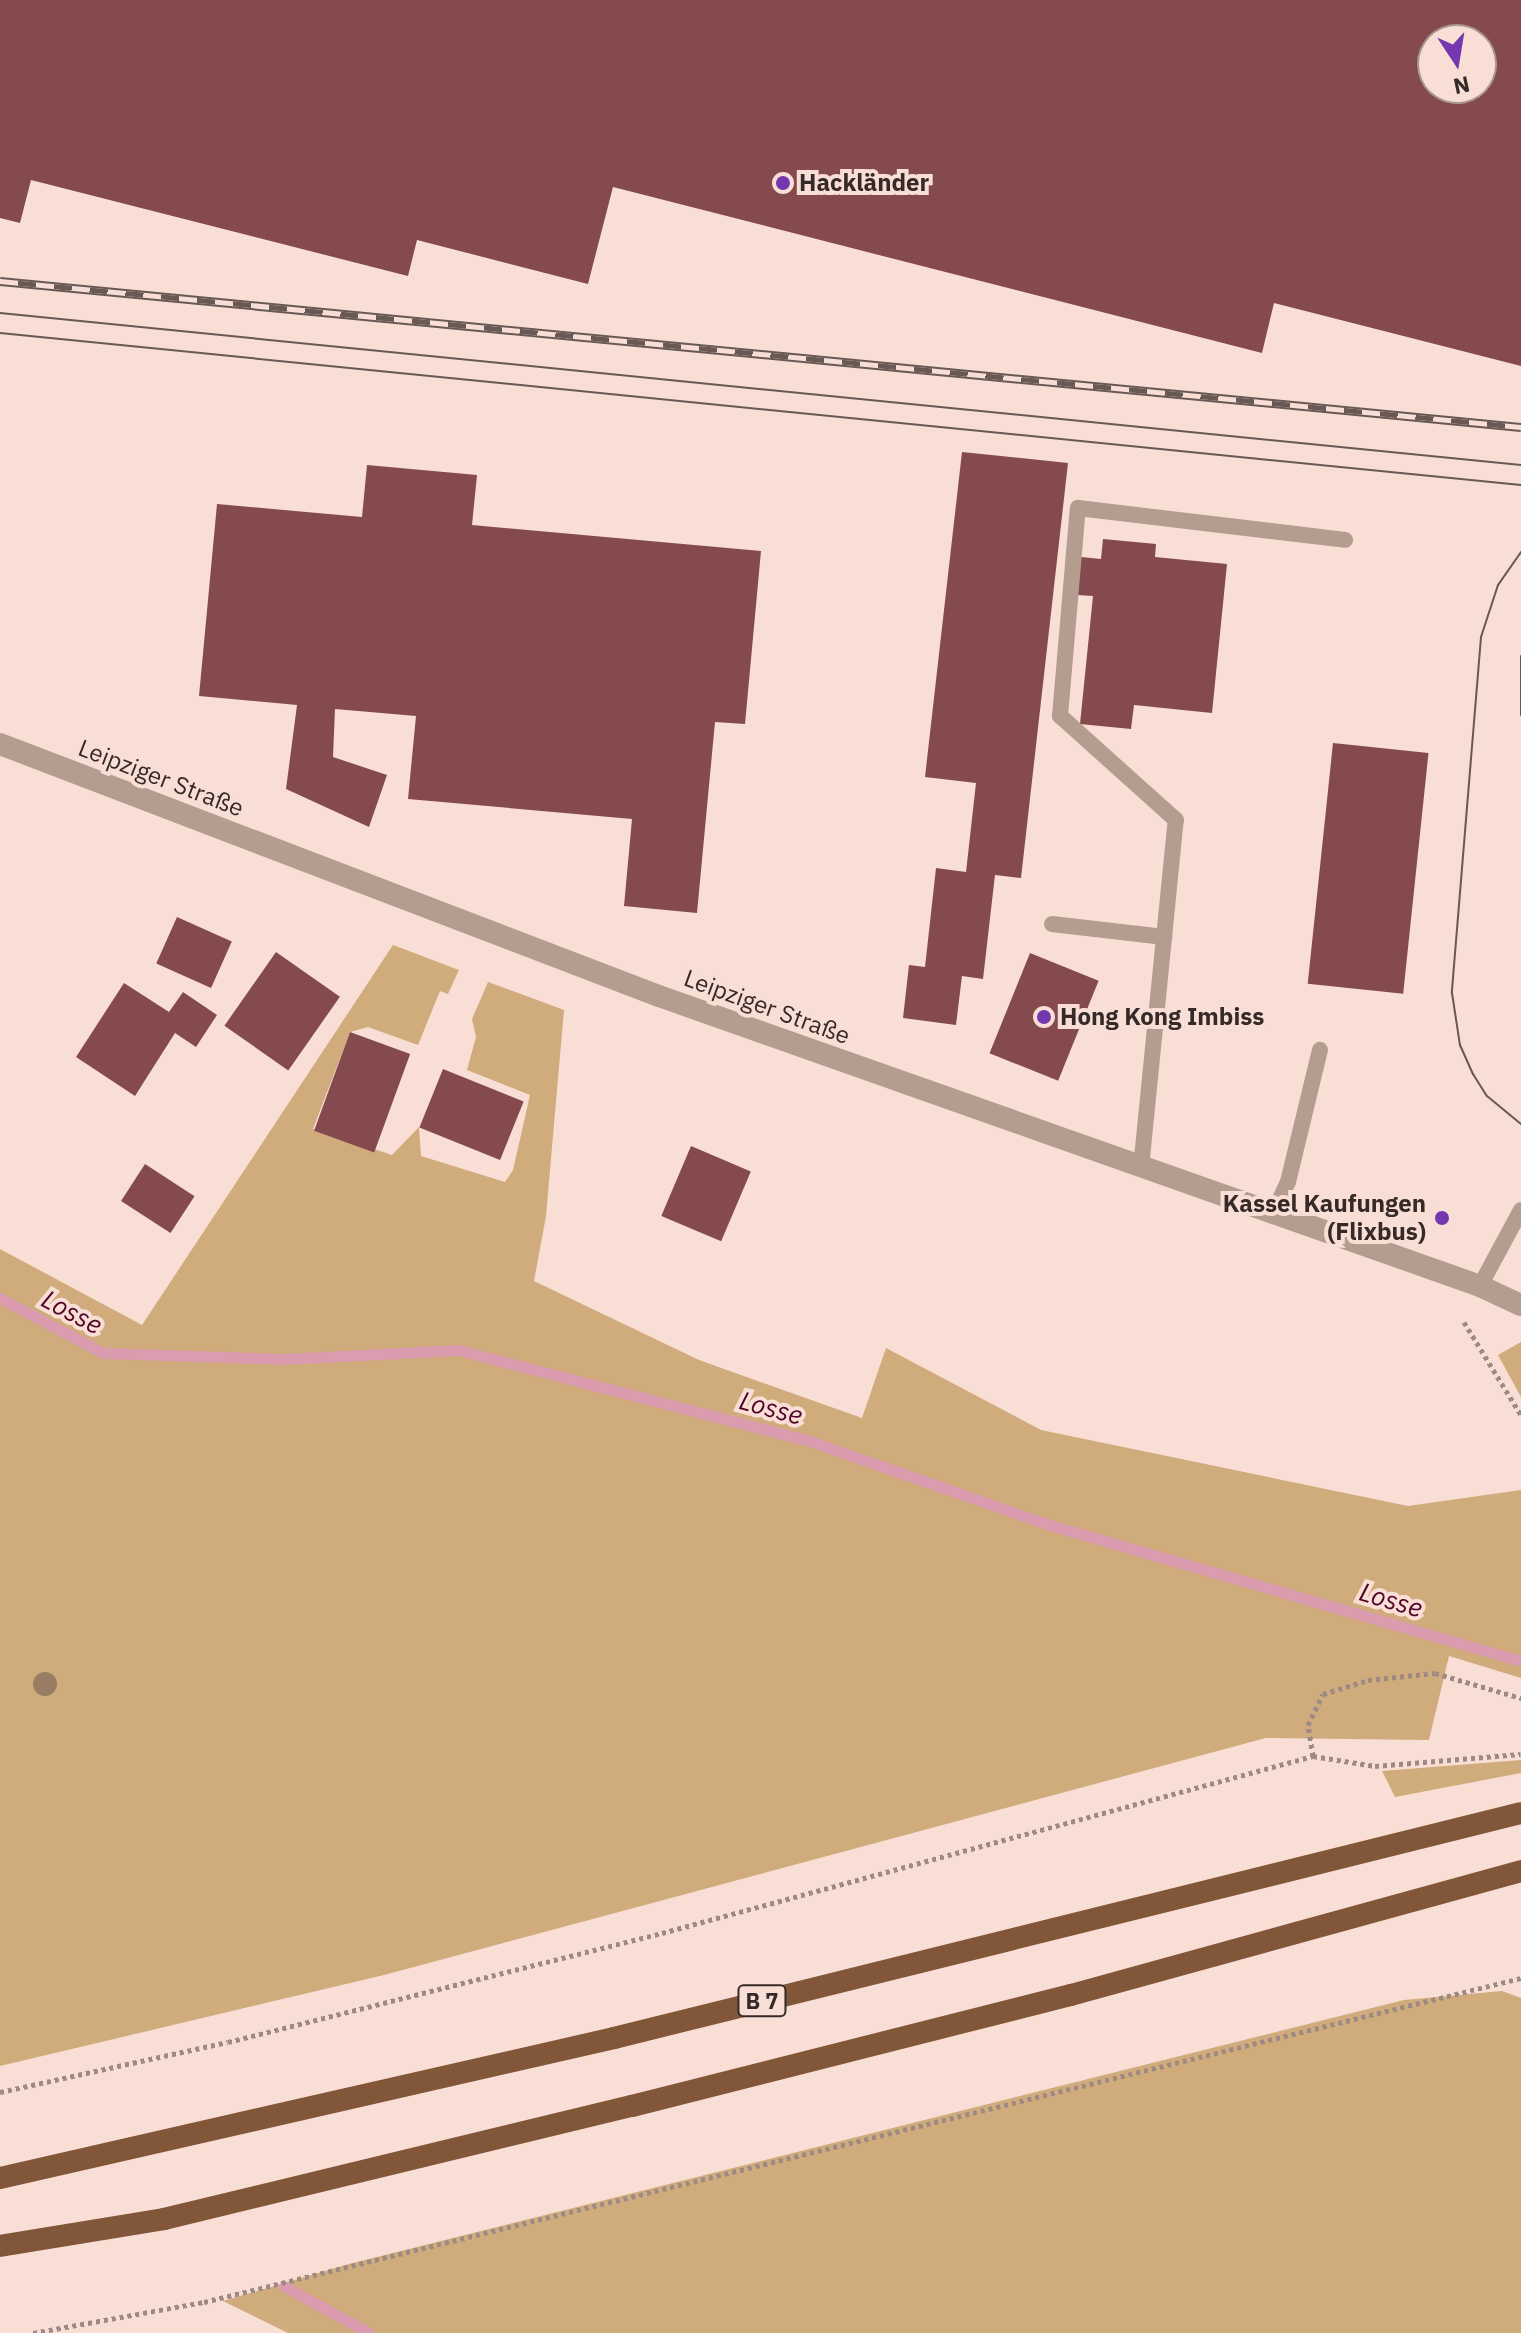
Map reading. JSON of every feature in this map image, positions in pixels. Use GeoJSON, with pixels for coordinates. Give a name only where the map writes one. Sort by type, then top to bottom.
{"type":"FeatureCollection","features":[{"type":"Feature","properties":{"kind":"highway","name":"B 7"},"geometry":{"type":"LineString","coordinates":[[0,2178],[614,2038],[1521,1813]]}},
{"type":"Feature","properties":{"kind":"highway"},"geometry":{"type":"LineString","coordinates":[[0,2246],[164,2219],[632,2106],[1071,1995],[1521,1871]]}},
{"type":"Feature","properties":{"kind":"street","name":"Leipziger Straße"},"geometry":{"type":"LineString","coordinates":[[0,744],[659,996],[1480,1286],[1521,1305]]}},
{"type":"Feature","properties":{"kind":"lane"},"geometry":{"type":"LineString","coordinates":[[1141,1168],[1176,820],[1060,716],[1078,508],[1345,540]]}},
{"type":"Feature","properties":{"kind":"lane"},"geometry":{"type":"LineString","coordinates":[[1052,924],[1164,937]]}},
{"type":"Feature","properties":{"kind":"lane"},"geometry":{"type":"LineString","coordinates":[[1273,1214],[1288,1182],[1320,1050]]}},
{"type":"Feature","properties":{"kind":"lane"},"geometry":{"type":"LineString","coordinates":[[1480,1286],[1521,1210]]}},
{"type":"Feature","properties":{"kind":"path"},"geometry":{"type":"LineString","coordinates":[[1464,1322],[1521,1415]]}},
{"type":"Feature","properties":{"kind":"path"},"geometry":{"type":"LineString","coordinates":[[1313,1756],[1308,1725],[1323,1694],[1368,1680],[1435,1673],[1521,1698]]}},
{"type":"Feature","properties":{"kind":"path"},"geometry":{"type":"LineString","coordinates":[[0,2092],[228,2042],[631,1941],[1313,1756],[1375,1766],[1521,1754]]}},
{"type":"Feature","properties":{"kind":"path"},"geometry":{"type":"LineString","coordinates":[[33,2333],[204,2302],[1521,1978]]}},
{"type":"Feature","properties":{"kind":"shaded area"},"geometry":{"type":"Polygon","coordinates":[[[393,945],[459,970],[448,994],[440,991],[418,1045],[368,1027],[350,1032],[313,1129],[392,1155],[419,1127],[421,1156],[505,1182],[513,1170],[530,1095],[467,1070],[476,1037],[472,1019],[488,982],[564,1010],[546,1216],[534,1281],[699,1360],[862,1418],[886,1348],[1041,1430],[1408,1506],[1521,1490],[1521,1678],[1449,1656],[1429,1740],[1266,1738],[384,1975],[0,2066],[0,1249],[142,1325],[393,945]]]}},
{"type":"Feature","properties":{"kind":"shaded area"},"geometry":{"type":"Polygon","coordinates":[[[1521,1342],[1521,1397],[1498,1355],[1521,1342]]]}},
{"type":"Feature","properties":{"kind":"shaded area"},"geometry":{"type":"Polygon","coordinates":[[[1521,1760],[1521,1773],[1395,1797],[1382,1771],[1521,1760]]]}},
{"type":"Feature","properties":{"kind":"shaded area"},"geometry":{"type":"Polygon","coordinates":[[[1502,1991],[1521,1998],[1521,2333],[288,2333],[223,2301],[349,2264],[1404,2000],[1502,1991]]]}},
{"type":"Feature","properties":{"kind":"building","name":"Hackländer"},"geometry":{"type":"Polygon","coordinates":[[[0,0],[1521,0],[1521,366],[1274,303],[1262,353],[613,187],[588,284],[417,240],[408,276],[31,180],[20,223],[0,218],[0,0]]]}},
{"type":"Feature","properties":{"kind":"building"},"geometry":{"type":"Polygon","coordinates":[[[962,452],[1068,463],[1021,878],[995,875],[983,979],[962,976],[956,1025],[903,1018],[909,965],[925,967],[936,868],[966,872],[976,783],[925,777],[962,452]]]}},
{"type":"Feature","properties":{"kind":"building"},"geometry":{"type":"Polygon","coordinates":[[[367,465],[477,475],[472,525],[761,551],[745,724],[715,722],[697,913],[624,906],[632,819],[408,799],[416,716],[335,709],[333,757],[387,775],[369,827],[286,789],[297,705],[199,696],[217,504],[362,517],[367,465]]]}},
{"type":"Feature","properties":{"kind":"building"},"geometry":{"type":"Polygon","coordinates":[[[1103,539],[1156,544],[1155,557],[1227,564],[1212,713],[1134,705],[1131,729],[1080,724],[1093,596],[1077,595],[1081,557],[1101,559],[1103,539]]]}},
{"type":"Feature","properties":{"kind":"building"},"geometry":{"type":"Polygon","coordinates":[[[1333,743],[1428,753],[1403,994],[1308,984],[1333,743]]]}},
{"type":"Feature","properties":{"kind":"building"},"geometry":{"type":"Polygon","coordinates":[[[177,917],[232,941],[211,988],[156,964],[177,917]]]}},
{"type":"Feature","properties":{"kind":"building"},"geometry":{"type":"Polygon","coordinates":[[[276,952],[340,997],[288,1070],[224,1026],[276,952]]]}},
{"type":"Feature","properties":{"kind":"building","name":"Hong Kong Imbiss"},"geometry":{"type":"Polygon","coordinates":[[[1030,953],[1099,981],[1058,1081],[990,1053],[1030,953]]]}},
{"type":"Feature","properties":{"kind":"building"},"geometry":{"type":"Polygon","coordinates":[[[124,983],[169,1012],[183,992],[217,1015],[196,1047],[175,1033],[135,1096],[76,1057],[124,983]]]}},
{"type":"Feature","properties":{"kind":"building"},"geometry":{"type":"Polygon","coordinates":[[[350,1032],[410,1054],[374,1153],[314,1131],[350,1032]]]}},
{"type":"Feature","properties":{"kind":"building"},"geometry":{"type":"Polygon","coordinates":[[[443,1069],[524,1102],[500,1160],[419,1127],[443,1069]]]}},
{"type":"Feature","properties":{"kind":"building"},"geometry":{"type":"Polygon","coordinates":[[[691,1146],[751,1171],[721,1241],[661,1216],[691,1146]]]}},
{"type":"Feature","properties":{"kind":"building"},"geometry":{"type":"Polygon","coordinates":[[[145,1164],[194,1196],[171,1233],[121,1201],[145,1164]]]}},
{"type":"Feature","properties":{"kind":"waterway","name":"Losse"},"geometry":{"type":"LineString","coordinates":[[0,1298],[103,1353],[285,1359],[458,1350],[807,1440],[1053,1526],[1521,1661]]}},
{"type":"Feature","properties":{"kind":"waterway"},"geometry":{"type":"LineString","coordinates":[[284,2286],[369,2333]]}},
{"type":"Feature","properties":{"kind":"tram line"},"geometry":{"type":"LineString","coordinates":[[0,313],[1521,465]]}},
{"type":"Feature","properties":{"kind":"tram line"},"geometry":{"type":"LineString","coordinates":[[0,333],[1521,485]]}},
{"type":"Feature","properties":{"kind":"tram line"},"geometry":{"type":"LineString","coordinates":[[1521,552],[1498,585],[1481,637],[1452,993],[1460,1045],[1473,1074],[1487,1096],[1521,1124]]}},
{"type":"Feature","properties":{"kind":"tram line"},"geometry":{"type":"LineString","coordinates":[[1521,656],[1521,715]]}},
{"type":"Feature","properties":{"kind":"railway"},"geometry":{"type":"LineString","coordinates":[[0,281],[1521,427]]}},
{"type":"Feature","properties":{"kind":"place","name":"Hackländer"},"geometry":{"type":"Point","coordinates":[783,183]}},
{"type":"Feature","properties":{"kind":"place","name":"Hong Kong Imbiss"},"geometry":{"type":"Point","coordinates":[1044,1017]}},
{"type":"Feature","properties":{"kind":"place","name":"Kassel Kaufungen (Flixbus)"},"geometry":{"type":"Point","coordinates":[1442,1218]}}]}
